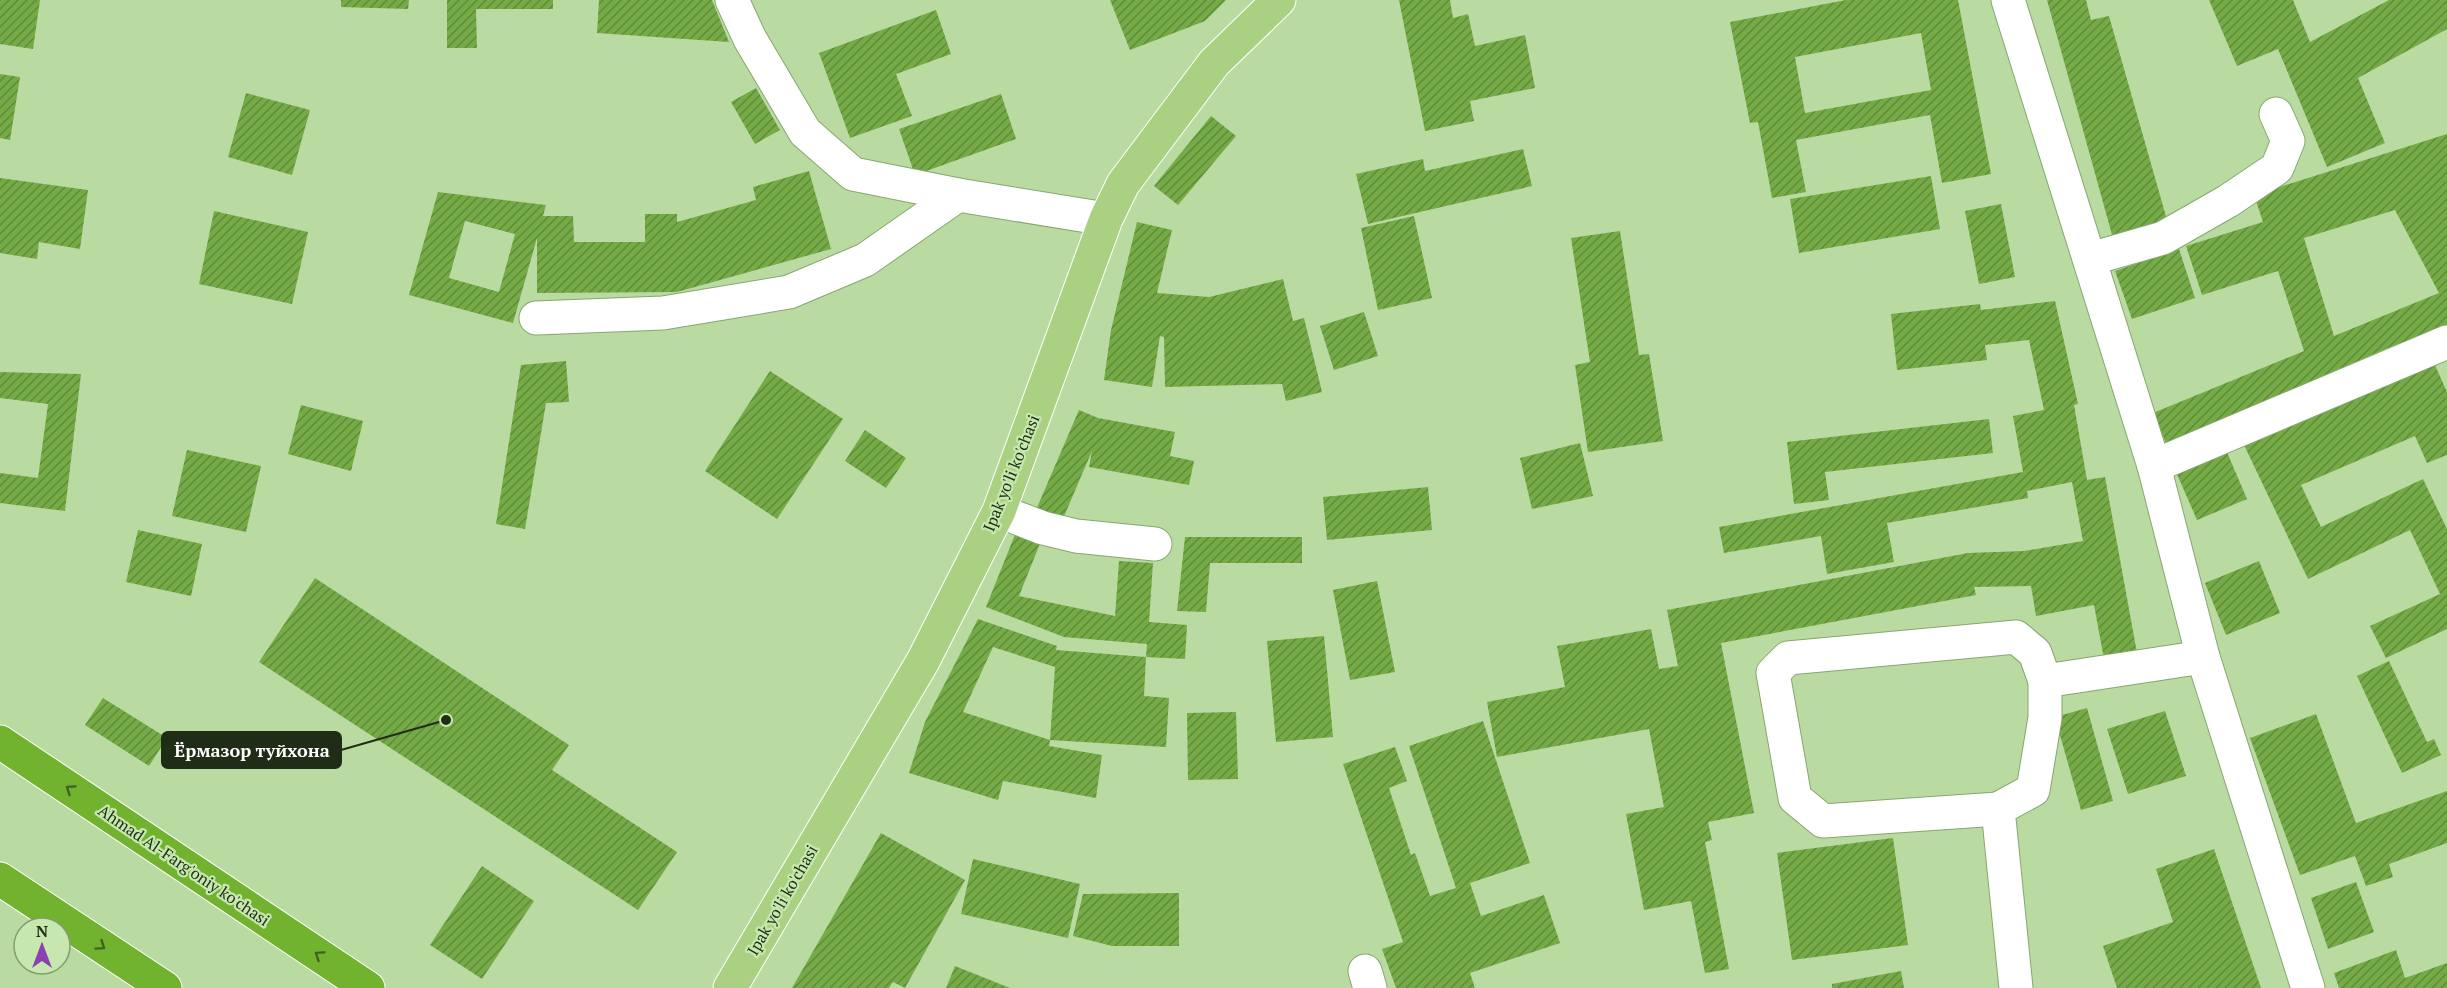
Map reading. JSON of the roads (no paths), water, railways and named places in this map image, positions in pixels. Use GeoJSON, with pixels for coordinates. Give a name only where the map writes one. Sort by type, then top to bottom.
{"type":"FeatureCollection","features":[{"type":"Feature","properties":{"kind":"highway","name":"Ahmad Al-Farg'oniy ko'chasi"},"geometry":{"type":"LineString","coordinates":[[0,742],[368,988]]}},
{"type":"Feature","properties":{"kind":"highway"},"geometry":{"type":"LineString","coordinates":[[0,879],[151,984]]}},
{"type":"Feature","properties":{"kind":"main road","name":"Ipak yo'li ko'chasi"},"geometry":{"type":"LineString","coordinates":[[730,988],[923,662],[999,511],[1106,219],[1123,184],[1214,63],[1279,0]]}},
{"type":"Feature","properties":{"kind":"street"},"geometry":{"type":"LineString","coordinates":[[732,0],[750,39],[805,132],[853,174],[958,195],[1106,219]]}},
{"type":"Feature","properties":{"kind":"street"},"geometry":{"type":"LineString","coordinates":[[2008,0],[2154,466],[2203,657],[2308,988]]}},
{"type":"Feature","properties":{"kind":"street"},"geometry":{"type":"LineString","coordinates":[[2090,259],[2163,238],[2228,201],[2277,168],[2288,141],[2276,114]]}},
{"type":"Feature","properties":{"kind":"street"},"geometry":{"type":"LineString","coordinates":[[536,318],[663,313],[789,292],[865,260],[958,195]]}},
{"type":"Feature","properties":{"kind":"street"},"geometry":{"type":"LineString","coordinates":[[2154,466],[2447,342]]}},
{"type":"Feature","properties":{"kind":"street"},"geometry":{"type":"LineString","coordinates":[[999,511],[1043,528],[1076,536],[1155,544]]}},
{"type":"Feature","properties":{"kind":"street"},"geometry":{"type":"LineString","coordinates":[[2016,637],[2036,652],[2045,681],[2045,718],[2033,790],[1998,809],[1823,821],[1795,798],[1773,673],[1788,658],[2016,637]]}},
{"type":"Feature","properties":{"kind":"street"},"geometry":{"type":"LineString","coordinates":[[2045,681],[2203,657]]}},
{"type":"Feature","properties":{"kind":"street"},"geometry":{"type":"LineString","coordinates":[[1998,809],[2016,988]]}},
{"type":"Feature","properties":{"kind":"place","name":"Ёрмазор туйхона"},"geometry":{"type":"Point","coordinates":[446,720]}}]}
